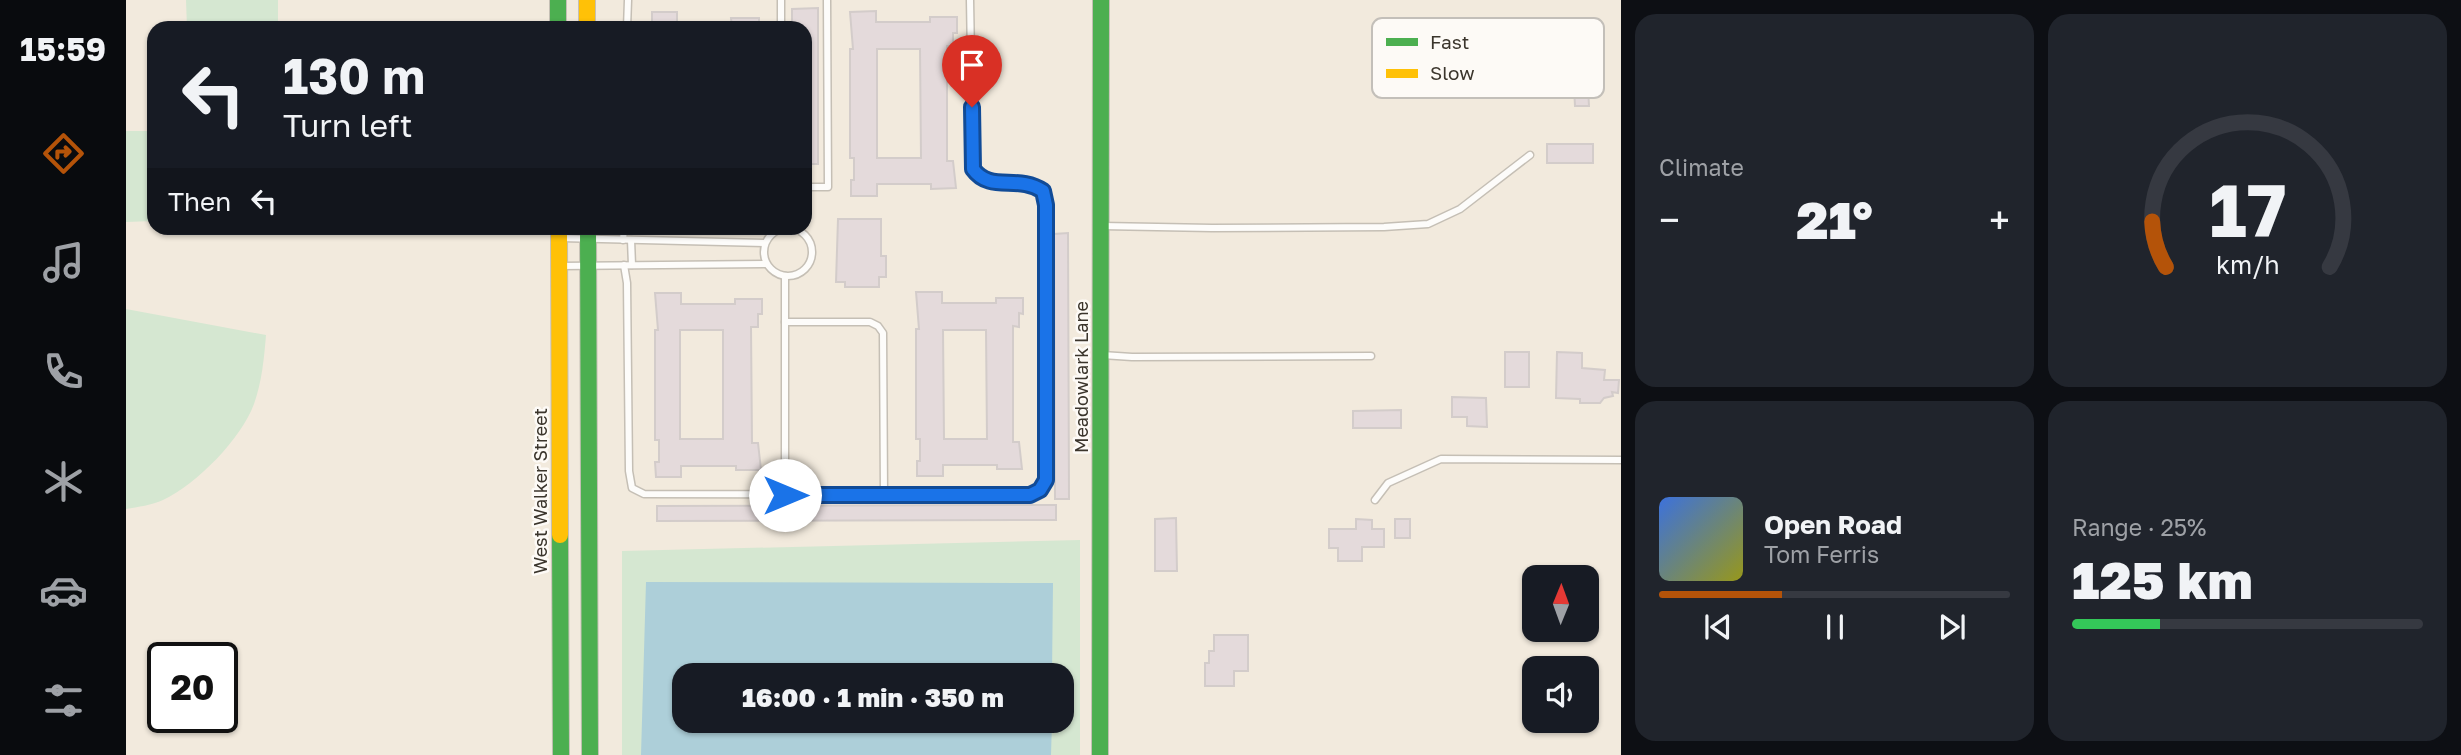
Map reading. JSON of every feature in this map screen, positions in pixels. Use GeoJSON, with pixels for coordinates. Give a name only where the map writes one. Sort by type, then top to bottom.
{"type":"FeatureCollection","features":[{"type":"Feature","properties":{"kind":"street"},"geometry":{"type":"LineString","coordinates":[[558,0],[558,21]]}},
{"type":"Feature","properties":{"kind":"street"},"geometry":{"type":"LineString","coordinates":[[587,0],[587,21]]}},
{"type":"Feature","properties":{"kind":"street","name":"Meadowlark Lane"},"geometry":{"type":"LineString","coordinates":[[1100,755],[1101,0]]}},
{"type":"Feature","properties":{"kind":"street","name":"West Walker Street"},"geometry":{"type":"LineString","coordinates":[[559,235],[561,755]]}},
{"type":"Feature","properties":{"kind":"street"},"geometry":{"type":"LineString","coordinates":[[588,235],[590,755]]}},
{"type":"Feature","properties":{"kind":"lane"},"geometry":{"type":"LineString","coordinates":[[627,21],[628,0]]}},
{"type":"Feature","properties":{"kind":"lane"},"geometry":{"type":"LineString","coordinates":[[781,0],[781,21]]}},
{"type":"Feature","properties":{"kind":"lane"},"geometry":{"type":"LineString","coordinates":[[812,187],[828,187],[827,0]]}},
{"type":"Feature","properties":{"kind":"lane"},"geometry":{"type":"LineString","coordinates":[[626,235],[629,471],[632,488],[645,494],[785,495],[1030,495],[1040,490],[1046,480],[1046,205],[1043,191],[1032,183],[989,182],[979,177],[973,169],[970,0]]}},
{"type":"Feature","properties":{"kind":"lane"},"geometry":{"type":"LineString","coordinates":[[1100,226],[1384,227],[1428,224],[1460,209],[1530,155]]}},
{"type":"Feature","properties":{"kind":"lane"},"geometry":{"type":"LineString","coordinates":[[599,235],[627,240],[765,243]]}},
{"type":"Feature","properties":{"kind":"lane"},"geometry":{"type":"LineString","coordinates":[[771,235],[765,243],[766,264],[776,274],[785,276],[799,274],[810,264],[812,248],[805,235]]}},
{"type":"Feature","properties":{"kind":"lane"},"geometry":{"type":"LineString","coordinates":[[559,266],[766,264]]}},
{"type":"Feature","properties":{"kind":"lane"},"geometry":{"type":"LineString","coordinates":[[785,276],[785,495]]}},
{"type":"Feature","properties":{"kind":"lane"},"geometry":{"type":"LineString","coordinates":[[785,322],[870,322],[878,326],[883,333],[884,495]]}},
{"type":"Feature","properties":{"kind":"lane"},"geometry":{"type":"LineString","coordinates":[[1100,354],[1132,357],[1371,356]]}},
{"type":"Feature","properties":{"kind":"lane"},"geometry":{"type":"LineString","coordinates":[[1375,500],[1388,483],[1441,459],[1621,460]]}},
{"type":"Feature","properties":{"kind":"green space"},"geometry":{"type":"Polygon","coordinates":[[[186,0],[278,0],[278,21],[187,21],[186,0]]]}},
{"type":"Feature","properties":{"kind":"green space"},"geometry":{"type":"Polygon","coordinates":[[[126,131],[147,131],[147,221],[126,222],[126,131]]]}},
{"type":"Feature","properties":{"kind":"green space"},"geometry":{"type":"Polygon","coordinates":[[[126,309],[266,335],[261,378],[254,404],[248,418],[228,446],[203,472],[176,493],[154,503],[126,509],[126,309]]]}},
{"type":"Feature","properties":{"kind":"green space"},"geometry":{"type":"Polygon","coordinates":[[[1080,540],[1080,755],[622,755],[622,551],[1080,540]]]}},
{"type":"Feature","properties":{"kind":"water"},"geometry":{"type":"Polygon","coordinates":[[[646,582],[1053,583],[1052,663],[672,663],[672,733],[1052,733],[1051,755],[641,755],[646,582]]]}},
{"type":"Feature","properties":{"kind":"building"},"geometry":{"type":"Polygon","coordinates":[[[818,8],[818,164],[812,164],[812,21],[792,21],[792,9],[818,8]]]}},
{"type":"Feature","properties":{"kind":"building"},"geometry":{"type":"Polygon","coordinates":[[[876,11],[876,22],[930,22],[930,17],[957,17],[957,33],[953,33],[953,46],[947,46],[947,161],[953,161],[956,188],[931,189],[931,184],[877,184],[877,196],[851,196],[854,158],[850,158],[850,49],[853,49],[850,12],[876,11]],[[877,49],[877,158],[921,158],[920,49],[877,49]]]}},
{"type":"Feature","properties":{"kind":"building"},"geometry":{"type":"Polygon","coordinates":[[[652,12],[677,12],[677,21],[652,21],[652,12]]]}},
{"type":"Feature","properties":{"kind":"building"},"geometry":{"type":"Polygon","coordinates":[[[731,18],[759,18],[759,21],[731,21],[731,18]]]}},
{"type":"Feature","properties":{"kind":"building"},"geometry":{"type":"Polygon","coordinates":[[[1575,98],[1589,98],[1589,106],[1575,106],[1575,98]]]}},
{"type":"Feature","properties":{"kind":"building"},"geometry":{"type":"Polygon","coordinates":[[[1547,144],[1593,144],[1593,163],[1547,163],[1547,144]]]}},
{"type":"Feature","properties":{"kind":"building"},"geometry":{"type":"Polygon","coordinates":[[[838,219],[881,219],[881,256],[886,256],[886,277],[879,277],[879,287],[845,287],[845,282],[836,282],[838,219]]]}},
{"type":"Feature","properties":{"kind":"building"},"geometry":{"type":"Polygon","coordinates":[[[1068,233],[1069,499],[1055,499],[1054,234],[1068,233]]]}},
{"type":"Feature","properties":{"kind":"building"},"geometry":{"type":"Polygon","coordinates":[[[916,292],[942,292],[942,303],[996,303],[996,298],[1023,298],[1023,314],[1019,313],[1019,327],[1013,326],[1013,442],[1019,442],[1022,469],[997,469],[997,465],[943,465],[943,476],[917,476],[920,439],[916,439],[916,329],[919,329],[916,292]],[[943,330],[944,439],[987,439],[986,330],[943,330]]]}},
{"type":"Feature","properties":{"kind":"building"},"geometry":{"type":"Polygon","coordinates":[[[655,293],[681,293],[681,304],[735,304],[735,299],[762,299],[762,314],[758,314],[758,327],[751,327],[752,443],[758,443],[761,470],[736,470],[736,466],[681,466],[681,477],[656,477],[655,462],[659,462],[659,440],[655,440],[655,330],[658,330],[655,293]],[[680,330],[680,439],[723,439],[723,330],[680,330]]]}},
{"type":"Feature","properties":{"kind":"building"},"geometry":{"type":"Polygon","coordinates":[[[1505,352],[1529,352],[1529,387],[1505,387],[1505,352]]]}},
{"type":"Feature","properties":{"kind":"building"},"geometry":{"type":"Polygon","coordinates":[[[1557,352],[1582,353],[1582,368],[1605,370],[1604,380],[1619,380],[1618,393],[1612,392],[1613,396],[1604,398],[1600,403],[1580,403],[1580,399],[1556,398],[1557,352]]]}},
{"type":"Feature","properties":{"kind":"building"},"geometry":{"type":"Polygon","coordinates":[[[1452,397],[1486,398],[1487,427],[1467,426],[1467,417],[1452,417],[1452,397]]]}},
{"type":"Feature","properties":{"kind":"building"},"geometry":{"type":"Polygon","coordinates":[[[1401,410],[1401,428],[1353,428],[1353,411],[1401,410]]]}},
{"type":"Feature","properties":{"kind":"building"},"geometry":{"type":"Polygon","coordinates":[[[1056,505],[1056,520],[657,521],[657,506],[1056,505]]]}},
{"type":"Feature","properties":{"kind":"building"},"geometry":{"type":"Polygon","coordinates":[[[1176,518],[1177,571],[1155,571],[1155,519],[1176,518]]]}},
{"type":"Feature","properties":{"kind":"building"},"geometry":{"type":"Polygon","coordinates":[[[1356,519],[1372,520],[1372,529],[1384,529],[1384,547],[1362,547],[1362,561],[1338,561],[1338,548],[1329,548],[1329,529],[1356,529],[1356,519]]]}},
{"type":"Feature","properties":{"kind":"building"},"geometry":{"type":"Polygon","coordinates":[[[1395,519],[1410,519],[1410,538],[1395,538],[1395,519]]]}},
{"type":"Feature","properties":{"kind":"building"},"geometry":{"type":"Polygon","coordinates":[[[1214,635],[1248,635],[1248,671],[1234,671],[1234,686],[1205,686],[1205,663],[1209,663],[1209,651],[1214,651],[1214,635]]]}},
{"type":"Feature","properties":{"kind":"traffic: fast"},"geometry":{"type":"LineString","coordinates":[[558,0],[558,21]]}},
{"type":"Feature","properties":{"kind":"traffic: fast"},"geometry":{"type":"LineString","coordinates":[[1100,755],[1101,0]]}},
{"type":"Feature","properties":{"kind":"traffic: fast"},"geometry":{"type":"LineString","coordinates":[[588,235],[590,755]]}},
{"type":"Feature","properties":{"kind":"traffic: fast"},"geometry":{"type":"LineString","coordinates":[[560,535],[561,755]]}},
{"type":"Feature","properties":{"kind":"traffic: slow"},"geometry":{"type":"LineString","coordinates":[[587,0],[587,21]]}},
{"type":"Feature","properties":{"kind":"traffic: slow"},"geometry":{"type":"LineString","coordinates":[[559,235],[560,535]]}},
{"type":"Feature","properties":{"kind":"route"},"geometry":{"type":"LineString","coordinates":[[785,495],[1030,495],[1040,490],[1046,480],[1046,205],[1043,191],[1032,183],[989,182],[979,177],[973,169],[972,107]]}}]}
